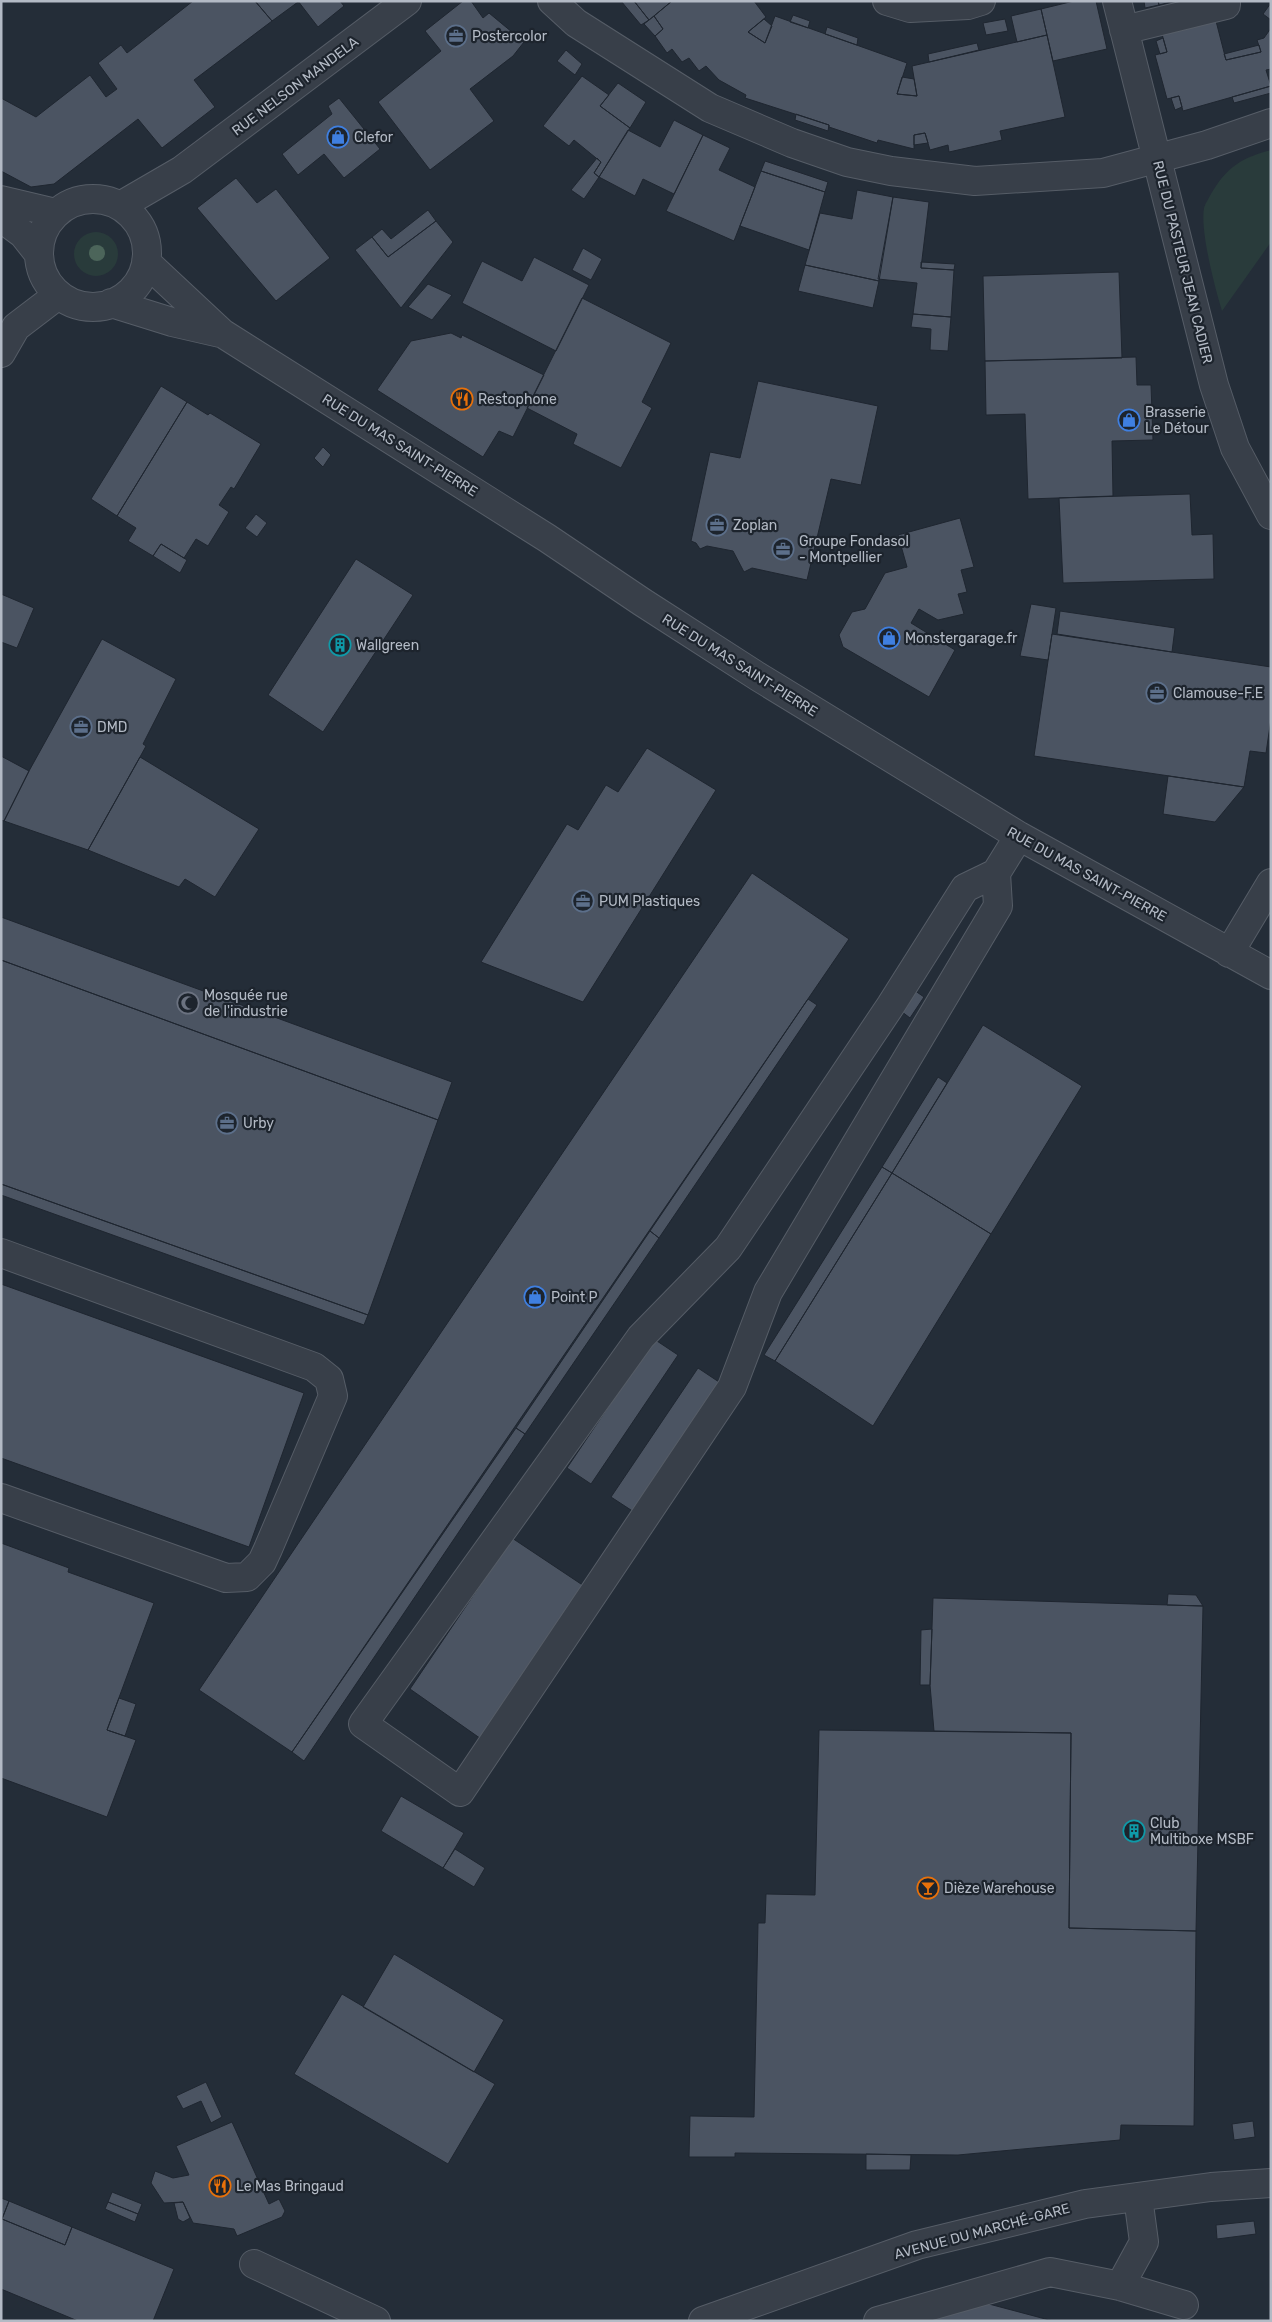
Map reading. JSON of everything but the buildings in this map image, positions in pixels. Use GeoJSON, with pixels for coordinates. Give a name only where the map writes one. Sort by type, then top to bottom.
{"type":"FeatureCollection","features":[{"type":"Feature","properties":{"kind":"street","name":"RUE NELSON MANDELA"},"geometry":{"type":"LineString","coordinates":[[120,206],[182,170],[407,1]]}},
{"type":"Feature","properties":{"kind":"street"},"geometry":{"type":"LineString","coordinates":[[552,1],[576,23],[710,108],[792,143],[847,162],[891,171],[975,181],[1103,173],[1207,145],[1271,123]]}},
{"type":"Feature","properties":{"kind":"street"},"geometry":{"type":"LineString","coordinates":[[887,1],[910,8],[968,5],[981,1]]}},
{"type":"Feature","properties":{"kind":"street","name":"RUE DU PASTEUR JEAN CADIER"},"geometry":{"type":"LineString","coordinates":[[1117,1],[1214,385],[1235,448],[1271,516]]}},
{"type":"Feature","properties":{"kind":"street"},"geometry":{"type":"LineString","coordinates":[[1124,30],[1226,5],[1226,1]]}},
{"type":"Feature","properties":{"kind":"street","name":"RUE NELSON MANDELA"},"geometry":{"type":"LineString","coordinates":[[139,225],[160,195],[182,170]]}},
{"type":"Feature","properties":{"kind":"street"},"geometry":{"type":"LineString","coordinates":[[87,199],[104,200],[120,206],[139,225],[146,249],[146,262],[141,276],[134,287],[123,297],[111,304],[93,306],[74,304],[58,295],[47,281],[38,253],[40,238],[47,224],[56,213],[70,203],[87,199]]}},
{"type":"Feature","properties":{"kind":"street"},"geometry":{"type":"LineString","coordinates":[[1,200],[56,213]]}},
{"type":"Feature","properties":{"kind":"street"},"geometry":{"type":"LineString","coordinates":[[1,218],[23,234],[38,253]]}},
{"type":"Feature","properties":{"kind":"street","name":"RUE DU MAS SAINT-PIERRE"},"geometry":{"type":"LineString","coordinates":[[146,262],[222,333],[547,538],[757,676],[1019,836],[1271,975]]}},
{"type":"Feature","properties":{"kind":"street"},"geometry":{"type":"LineString","coordinates":[[1,353],[16,327],[58,295]]}},
{"type":"Feature","properties":{"kind":"street","name":"RUE DU MAS SAINT-PIERRE"},"geometry":{"type":"LineString","coordinates":[[111,304],[172,322],[222,333]]}},
{"type":"Feature","properties":{"kind":"street"},"geometry":{"type":"LineString","coordinates":[[996,873],[998,906],[768,1292],[732,1387],[460,1792],[363,1724],[642,1337],[728,1248],[891,1005],[965,888],[996,873],[1019,836]]}},
{"type":"Feature","properties":{"kind":"street"},"geometry":{"type":"LineString","coordinates":[[1229,953],[1271,884]]}},
{"type":"Feature","properties":{"kind":"street"},"geometry":{"type":"LineString","coordinates":[[1,1253],[314,1367],[329,1379],[333,1396],[262,1562],[247,1578],[226,1578],[1,1498]]}},
{"type":"Feature","properties":{"kind":"street","name":"AVENUE DU MARCHÉ-GARE"},"geometry":{"type":"LineString","coordinates":[[702,2321],[917,2245],[1085,2204],[1211,2187],[1271,2184]]}},
{"type":"Feature","properties":{"kind":"street"},"geometry":{"type":"LineString","coordinates":[[1120,2286],[1144,2242],[1138,2197]]}},
{"type":"Feature","properties":{"kind":"street"},"geometry":{"type":"LineString","coordinates":[[254,2264],[376,2321]]}},
{"type":"Feature","properties":{"kind":"street"},"geometry":{"type":"LineString","coordinates":[[878,2321],[1050,2272],[1120,2286],[1184,2305]]}},
{"type":"Feature","properties":{"kind":"shaded area"},"geometry":{"type":"Polygon","coordinates":[[[1271,150],[1271,242],[1222,311],[1206,245],[1203,218],[1204,208],[1211,194],[1229,170],[1251,156],[1271,150]]]}},
{"type":"Feature","properties":{"kind":"shaded area"},"geometry":{"type":"Polygon","coordinates":[[[100,232],[112,238],[117,245],[117,263],[112,270],[105,275],[92,276],[84,273],[77,266],[74,250],[77,242],[84,235],[100,232]]]}},
{"type":"Feature","properties":{"kind":"place","name":"Postercolor"},"geometry":{"type":"Point","coordinates":[456,36]}},
{"type":"Feature","properties":{"kind":"place","name":"Clefor"},"geometry":{"type":"Point","coordinates":[338,137]}},
{"type":"Feature","properties":{"kind":"place","name":"Restophone"},"geometry":{"type":"Point","coordinates":[462,399]}},
{"type":"Feature","properties":{"kind":"place","name":"Brasserie Le Détour"},"geometry":{"type":"Point","coordinates":[1129,420]}},
{"type":"Feature","properties":{"kind":"place","name":"Zoplan"},"geometry":{"type":"Point","coordinates":[717,525]}},
{"type":"Feature","properties":{"kind":"place","name":"Groupe Fondasol - Montpellier"},"geometry":{"type":"Point","coordinates":[783,549]}},
{"type":"Feature","properties":{"kind":"place","name":"Monstergarage.fr"},"geometry":{"type":"Point","coordinates":[889,638]}},
{"type":"Feature","properties":{"kind":"place","name":"Wallgreen"},"geometry":{"type":"Point","coordinates":[340,645]}},
{"type":"Feature","properties":{"kind":"place","name":"Clamouse-F.E"},"geometry":{"type":"Point","coordinates":[1157,693]}},
{"type":"Feature","properties":{"kind":"place","name":"DMD"},"geometry":{"type":"Point","coordinates":[81,727]}},
{"type":"Feature","properties":{"kind":"place","name":"PUM Plastiques"},"geometry":{"type":"Point","coordinates":[583,901]}},
{"type":"Feature","properties":{"kind":"place","name":"Mosquée rue de l'industrie"},"geometry":{"type":"Point","coordinates":[188,1003]}},
{"type":"Feature","properties":{"kind":"place","name":"Urby"},"geometry":{"type":"Point","coordinates":[227,1123]}},
{"type":"Feature","properties":{"kind":"place","name":"Point P"},"geometry":{"type":"Point","coordinates":[535,1297]}},
{"type":"Feature","properties":{"kind":"place","name":"Club Multiboxe MSBF"},"geometry":{"type":"Point","coordinates":[1134,1831]}},
{"type":"Feature","properties":{"kind":"place","name":"Dièze Warehouse"},"geometry":{"type":"Point","coordinates":[928,1888]}},
{"type":"Feature","properties":{"kind":"place","name":"Le Mas Bringaud"},"geometry":{"type":"Point","coordinates":[220,2186]}}]}
